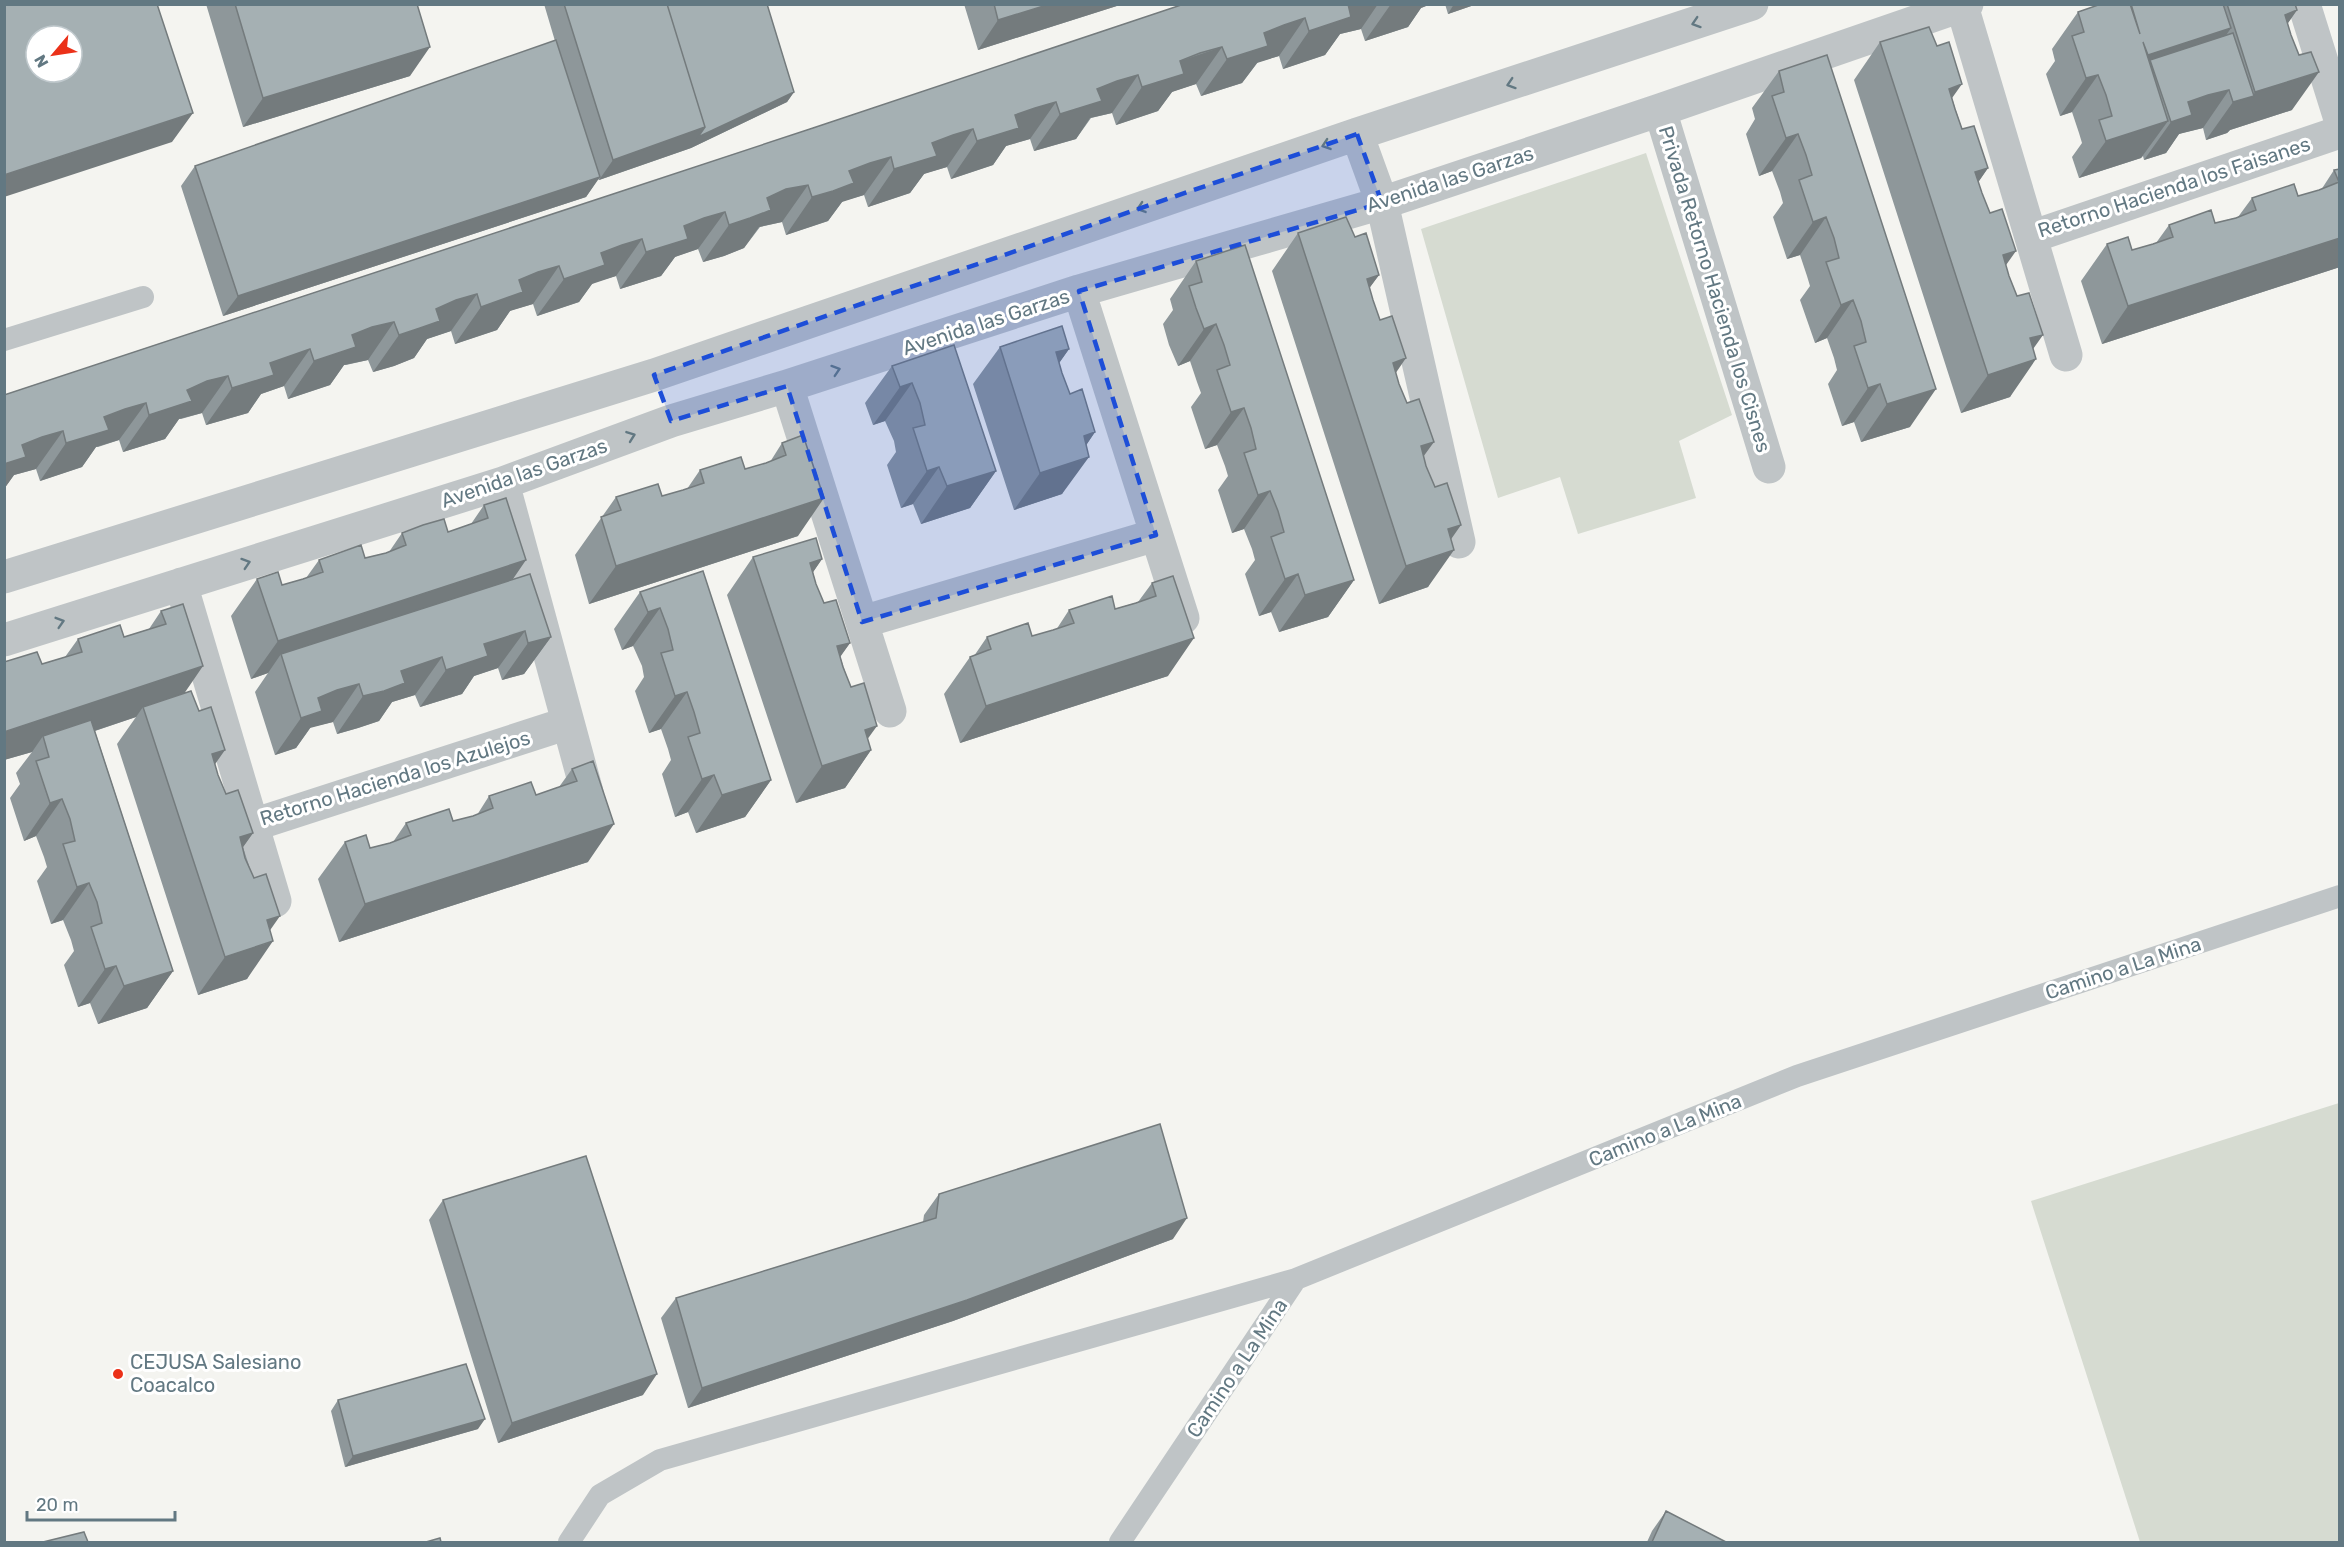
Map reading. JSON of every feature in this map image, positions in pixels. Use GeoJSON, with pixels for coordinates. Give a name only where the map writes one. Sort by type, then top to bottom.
{"type":"FeatureCollection","features":[{"type":"Feature","properties":{"kind":"street"},"geometry":{"type":"LineString","coordinates":[[4,577],[654,375],[1357,134],[1752,4]]}},
{"type":"Feature","properties":{"kind":"street"},"geometry":{"type":"LineString","coordinates":[[2304,4],[2340,119]]}},
{"type":"Feature","properties":{"kind":"street","name":"Avenida las Garzas"},"geometry":{"type":"LineString","coordinates":[[4,640],[502,483],[671,421],[787,386],[1079,291],[1382,202],[1660,110],[1965,5]]}},
{"type":"Feature","properties":{"kind":"street","name":"Retorno Hacienda los Faisanes"},"geometry":{"type":"LineString","coordinates":[[1965,5],[2031,237],[2340,132]]}},
{"type":"Feature","properties":{"kind":"street","name":"Privada Retorno Hacienda los Cisnes"},"geometry":{"type":"LineString","coordinates":[[1660,110],[1769,467]]}},
{"type":"Feature","properties":{"kind":"street"},"geometry":{"type":"LineString","coordinates":[[1357,134],[1382,202],[1459,542]]}},
{"type":"Feature","properties":{"kind":"street"},"geometry":{"type":"LineString","coordinates":[[2031,237],[2066,355]]}},
{"type":"Feature","properties":{"kind":"street"},"geometry":{"type":"LineString","coordinates":[[1079,291],[1184,622]]}},
{"type":"Feature","properties":{"kind":"street"},"geometry":{"type":"LineString","coordinates":[[654,375],[671,421]]}},
{"type":"Feature","properties":{"kind":"street"},"geometry":{"type":"LineString","coordinates":[[787,386],[890,711]]}},
{"type":"Feature","properties":{"kind":"street"},"geometry":{"type":"LineString","coordinates":[[502,483],[587,792]]}},
{"type":"Feature","properties":{"kind":"street"},"geometry":{"type":"LineString","coordinates":[[862,622],[1156,535]]}},
{"type":"Feature","properties":{"kind":"street","name":"Retorno Hacienda los Azulejos"},"geometry":{"type":"LineString","coordinates":[[181,584],[253,825],[568,723]]}},
{"type":"Feature","properties":{"kind":"street"},"geometry":{"type":"LineString","coordinates":[[253,825],[275,901]]}},
{"type":"Feature","properties":{"kind":"lane"},"geometry":{"type":"LineString","coordinates":[[4,340],[142,297]]}},
{"type":"Feature","properties":{"kind":"lane","name":"Camino a La Mina"},"geometry":{"type":"LineString","coordinates":[[1120,1542],[1296,1279],[1797,1076],[2340,896]]}},
{"type":"Feature","properties":{"kind":"lane"},"geometry":{"type":"LineString","coordinates":[[569,1542],[600,1495],[660,1460],[1296,1279]]}},
{"type":"Feature","properties":{"kind":"highlighted area"},"geometry":{"type":"Polygon","coordinates":[[[1357,134],[1382,203],[1079,291],[1156,535],[862,622],[787,386],[671,421],[654,375],[1357,134]]]}},
{"type":"Feature","properties":{"kind":"shaded area"},"geometry":{"type":"Polygon","coordinates":[[[1646,153],[1732,415],[1679,441],[1696,498],[1578,534],[1560,477],[1498,498],[1421,229],[1646,153]]]}},
{"type":"Feature","properties":{"kind":"shaded area"},"geometry":{"type":"Polygon","coordinates":[[[2339,1103],[2339,1542],[2140,1542],[2031,1201],[2339,1103]]]}},
{"type":"Feature","properties":{"kind":"building"},"geometry":{"type":"Polygon","coordinates":[[[4,4],[157,4],[193,113],[4,175],[4,4]]]}},
{"type":"Feature","properties":{"kind":"building"},"geometry":{"type":"Polygon","coordinates":[[[235,4],[417,4],[430,47],[263,98],[235,4]]]}},
{"type":"Feature","properties":{"kind":"building"},"geometry":{"type":"Polygon","coordinates":[[[564,4],[667,4],[705,127],[613,160],[564,4]]]}},
{"type":"Feature","properties":{"kind":"building"},"geometry":{"type":"Polygon","coordinates":[[[667,4],[767,4],[794,92],[698,137],[705,127],[667,4]]]}},
{"type":"Feature","properties":{"kind":"building"},"geometry":{"type":"Polygon","coordinates":[[[994,4],[1050,4],[998,20],[994,4]]]}},
{"type":"Feature","properties":{"kind":"building"},"geometry":{"type":"Polygon","coordinates":[[[1184,4],[1348,4],[1351,17],[1309,31],[1305,18],[1264,33],[1268,46],[1227,59],[1222,47],[1200,53],[1180,61],[1184,74],[1142,87],[1138,75],[1117,81],[1097,89],[1102,101],[1060,114],[1056,102],[1035,108],[1015,115],[1019,128],[977,141],[973,129],[953,135],[932,143],[937,156],[894,169],[891,157],[870,163],[849,171],[854,183],[833,191],[812,197],[808,185],[786,189],[767,198],[771,210],[750,218],[729,225],[725,212],[704,218],[684,226],[688,239],[646,252],[642,239],[622,245],[601,253],[605,265],[564,279],[559,266],[538,272],[519,280],[523,292],[481,307],[477,294],[456,300],[436,309],[440,321],[399,335],[394,322],[372,327],[352,335],[356,347],[314,361],[310,349],[270,363],[274,375],[232,388],[228,376],[207,381],[187,390],[192,401],[149,415],[146,403],[125,409],[104,417],[109,430],[66,443],[63,431],[42,437],[22,445],[26,457],[4,464],[4,395],[1184,4]]]}},
{"type":"Feature","properties":{"kind":"building"},"geometry":{"type":"Polygon","coordinates":[[[2101,4],[2130,4],[2140,34],[2131,4],[2223,4],[2231,28],[2148,55],[2143,42],[2168,121],[2106,141],[2099,120],[2112,116],[2106,95],[2098,75],[2086,78],[2072,36],[2084,32],[2078,12],[2101,4]]]}},
{"type":"Feature","properties":{"kind":"building"},"geometry":{"type":"Polygon","coordinates":[[[2227,4],[2295,4],[2297,10],[2285,15],[2291,35],[2299,55],[2311,52],[2319,72],[2255,92],[2227,4]]]}},
{"type":"Feature","properties":{"kind":"building"},"geometry":{"type":"Polygon","coordinates":[[[1929,27],[1937,46],[1949,42],[1962,84],[1949,89],[1955,109],[1962,129],[1974,126],[1988,168],[1975,172],[1990,213],[2002,209],[2016,251],[2003,255],[2009,276],[2017,296],[2029,293],[2043,335],[2030,338],[2036,359],[1988,375],[1880,42],[1929,27]]]}},
{"type":"Feature","properties":{"kind":"building"},"geometry":{"type":"Polygon","coordinates":[[[2233,33],[2254,96],[2233,102],[2229,90],[2208,95],[2188,102],[2192,115],[2171,122],[2150,60],[2233,33]]]}},
{"type":"Feature","properties":{"kind":"building"},"geometry":{"type":"Polygon","coordinates":[[[556,40],[600,177],[238,296],[195,166],[556,40]]]}},
{"type":"Feature","properties":{"kind":"building"},"geometry":{"type":"Polygon","coordinates":[[[1827,55],[1936,389],[1887,404],[1880,384],[1868,388],[1854,346],[1866,342],[1861,321],[1853,300],[1841,305],[1826,262],[1839,258],[1834,238],[1826,217],[1813,222],[1799,180],[1812,175],[1806,155],[1798,134],[1786,138],[1772,96],[1784,92],[1779,71],[1827,55]]]}},
{"type":"Feature","properties":{"kind":"building"},"geometry":{"type":"Polygon","coordinates":[[[2340,169],[2340,238],[2128,306],[2107,244],[2128,237],[2132,250],[2153,244],[2173,237],[2169,225],[2211,210],[2215,223],[2236,218],[2256,210],[2252,198],[2294,184],[2298,196],[2339,182],[2334,170],[2340,169]]]}},
{"type":"Feature","properties":{"kind":"building"},"geometry":{"type":"Polygon","coordinates":[[[1346,217],[1355,237],[1366,233],[1379,275],[1367,279],[1373,300],[1380,320],[1392,316],[1406,358],[1393,363],[1399,384],[1407,403],[1419,399],[1434,442],[1421,446],[1426,466],[1435,487],[1447,483],[1461,525],[1448,529],[1454,550],[1406,566],[1298,233],[1346,217]]]}},
{"type":"Feature","properties":{"kind":"building"},"geometry":{"type":"Polygon","coordinates":[[[1245,245],[1354,580],[1305,595],[1298,574],[1285,579],[1271,537],[1284,532],[1278,511],[1270,491],[1258,495],[1244,453],[1256,449],[1251,428],[1244,408],[1231,412],[1217,370],[1230,365],[1224,345],[1216,324],[1204,329],[1189,286],[1202,282],[1196,261],[1245,245]]]}},
{"type":"Feature","properties":{"kind":"building"},"geometry":{"type":"Polygon","coordinates":[[[1062,326],[1069,349],[1056,352],[1062,373],[1070,394],[1082,389],[1095,432],[1084,436],[1089,457],[1040,473],[1000,347],[1062,326]]]}},
{"type":"Feature","properties":{"kind":"building"},"geometry":{"type":"Polygon","coordinates":[[[954,345],[996,471],[947,486],[939,467],[927,471],[913,428],[925,425],[920,403],[912,383],[900,387],[892,366],[954,345]]]}},
{"type":"Feature","properties":{"kind":"building"},"geometry":{"type":"Polygon","coordinates":[[[803,435],[824,498],[616,566],[601,517],[621,510],[616,497],[658,484],[662,496],[683,490],[704,483],[700,470],[741,457],[745,469],[766,463],[786,455],[782,443],[803,435]]]}},
{"type":"Feature","properties":{"kind":"building"},"geometry":{"type":"Polygon","coordinates":[[[506,498],[526,560],[278,641],[257,579],[278,572],[282,585],[303,579],[323,572],[319,560],[361,545],[365,558],[386,553],[406,545],[402,533],[444,519],[448,532],[488,518],[484,505],[506,498]]]}},
{"type":"Feature","properties":{"kind":"building"},"geometry":{"type":"Polygon","coordinates":[[[816,538],[822,559],[810,563],[816,584],[824,603],[836,600],[850,643],[837,646],[843,667],[851,687],[864,683],[877,726],[865,730],[871,750],[822,766],[753,557],[816,538]]]}},
{"type":"Feature","properties":{"kind":"building"},"geometry":{"type":"Polygon","coordinates":[[[703,571],[771,780],[722,795],[714,775],[702,779],[688,737],[700,733],[687,692],[675,696],[661,653],[673,650],[660,608],[648,612],[640,592],[703,571]]]}},
{"type":"Feature","properties":{"kind":"building"},"geometry":{"type":"Polygon","coordinates":[[[530,574],[551,637],[528,643],[525,631],[484,644],[488,656],[446,670],[442,657],[401,671],[405,683],[384,691],[363,696],[359,684],[337,690],[318,698],[322,711],[301,718],[281,654],[530,574]]]}},
{"type":"Feature","properties":{"kind":"building"},"geometry":{"type":"Polygon","coordinates":[[[1173,576],[1194,638],[986,706],[970,657],[991,649],[987,637],[1028,623],[1032,636],[1053,630],[1074,623],[1069,610],[1112,596],[1115,609],[1136,603],[1156,596],[1152,583],[1173,576]]]}},
{"type":"Feature","properties":{"kind":"building"},"geometry":{"type":"Polygon","coordinates":[[[183,604],[203,666],[4,732],[4,662],[37,652],[42,664],[82,652],[78,639],[120,625],[124,637],[166,624],[161,611],[183,604]]]}},
{"type":"Feature","properties":{"kind":"building"},"geometry":{"type":"Polygon","coordinates":[[[191,691],[199,711],[211,707],[225,750],[212,754],[218,775],[226,794],[238,790],[253,833],[240,837],[245,858],[254,878],[266,874],[280,916],[267,920],[273,941],[225,957],[143,707],[191,691]]]}},
{"type":"Feature","properties":{"kind":"building"},"geometry":{"type":"Polygon","coordinates":[[[91,720],[173,971],[124,986],[116,966],[105,969],[91,927],[102,923],[97,902],[89,883],[77,887],[63,844],[75,841],[70,819],[62,799],[50,803],[36,761],[49,757],[43,736],[91,720]]]}},
{"type":"Feature","properties":{"kind":"building"},"geometry":{"type":"Polygon","coordinates":[[[593,761],[614,824],[365,904],[345,842],[366,835],[370,848],[390,843],[411,835],[406,823],[449,809],[453,821],[473,816],[493,808],[489,796],[531,782],[536,795],[577,781],[572,769],[593,761]]]}},
{"type":"Feature","properties":{"kind":"building"},"geometry":{"type":"Polygon","coordinates":[[[1160,1124],[1187,1218],[967,1300],[702,1388],[676,1298],[936,1218],[939,1194],[1160,1124]]]}},
{"type":"Feature","properties":{"kind":"building"},"geometry":{"type":"Polygon","coordinates":[[[586,1156],[657,1374],[512,1423],[443,1200],[586,1156]]]}},
{"type":"Feature","properties":{"kind":"building"},"geometry":{"type":"Polygon","coordinates":[[[466,1364],[485,1419],[353,1456],[338,1400],[466,1364]]]}},
{"type":"Feature","properties":{"kind":"building"},"geometry":{"type":"Polygon","coordinates":[[[1666,1511],[1726,1542],[1652,1542],[1666,1511]]]}},
{"type":"Feature","properties":{"kind":"building"},"geometry":{"type":"Polygon","coordinates":[[[84,1532],[88,1542],[43,1542],[84,1532]]]}},
{"type":"Feature","properties":{"kind":"building"},"geometry":{"type":"Polygon","coordinates":[[[440,1538],[441,1542],[426,1542],[440,1538]]]}},
{"type":"Feature","properties":{"kind":"place","name":"CEJUSA Salesiano Coacalco"},"geometry":{"type":"Point","coordinates":[118,1374]}}]}
